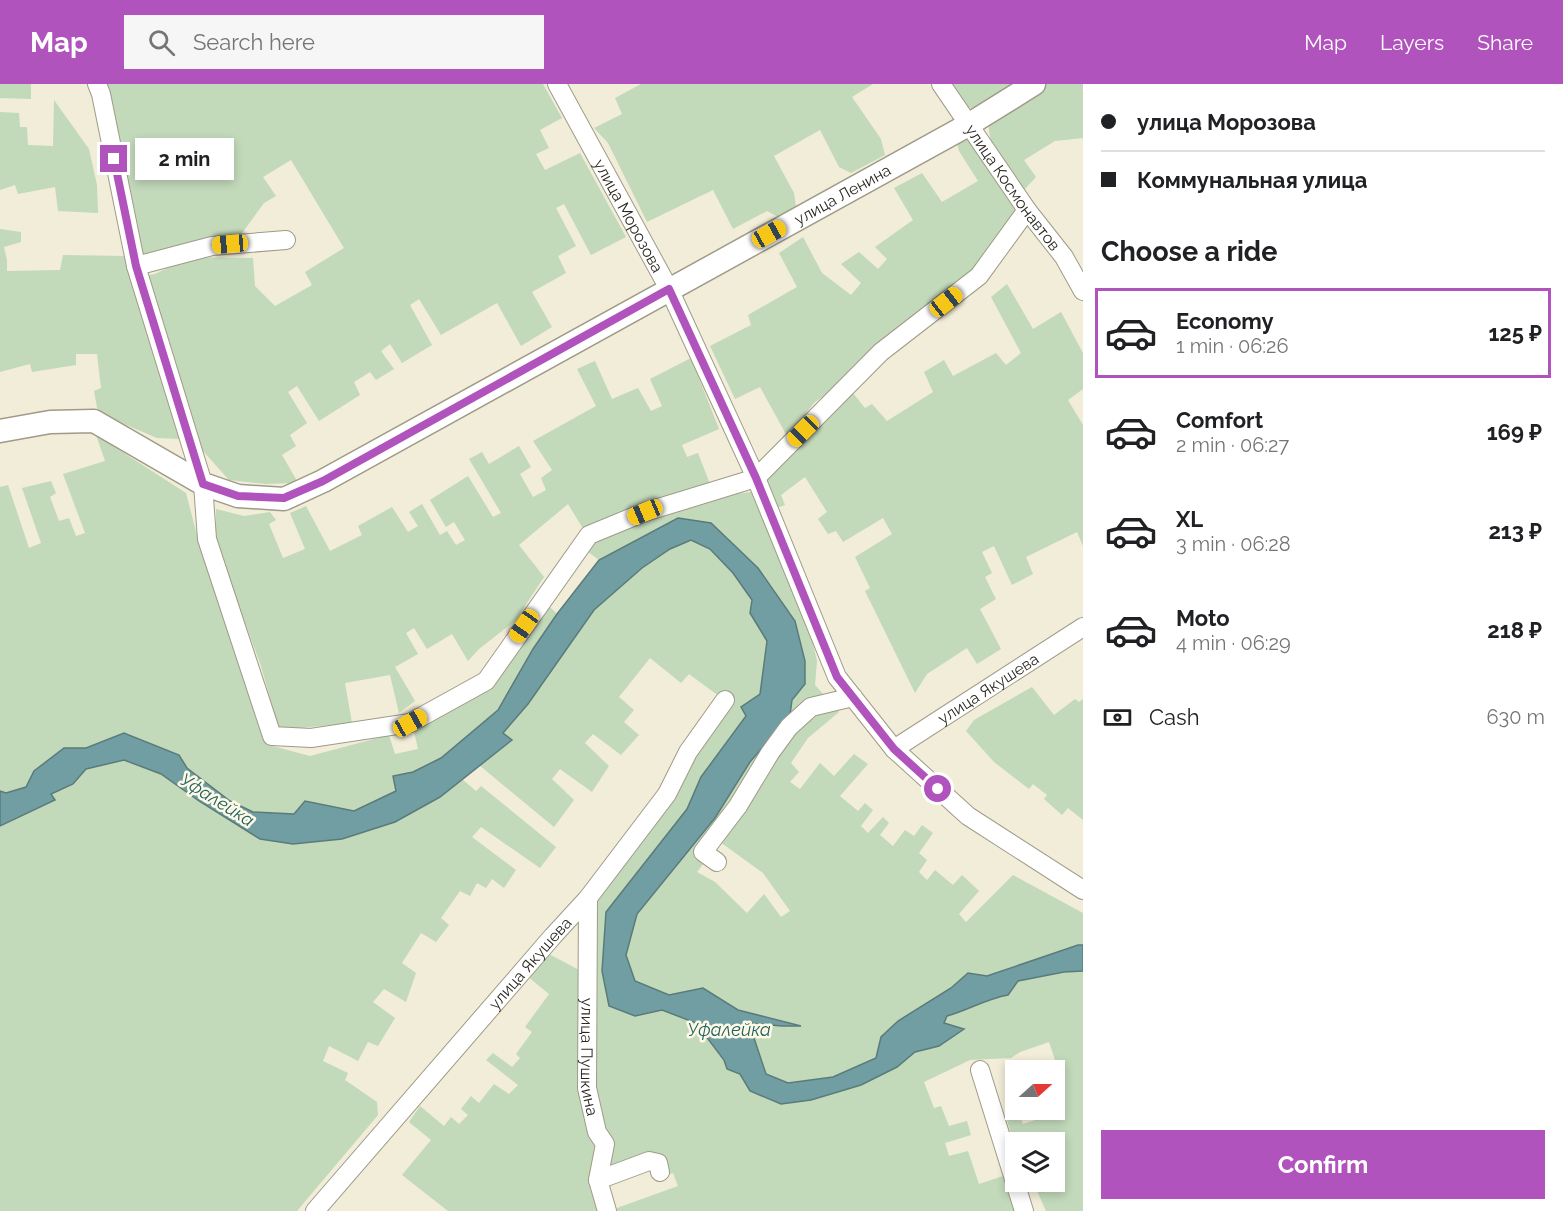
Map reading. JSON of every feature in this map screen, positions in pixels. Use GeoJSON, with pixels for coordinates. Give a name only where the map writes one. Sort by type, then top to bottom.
{"type":"FeatureCollection","features":[{"type":"Feature","properties":{"kind":"street"},"geometry":{"type":"LineString","coordinates":[[97,84],[102,94],[136,266],[203,484],[207,539],[272,736],[311,738],[410,723],[486,681],[589,535],[645,512],[756,478],[881,352],[979,276],[1027,210]]}},
{"type":"Feature","properties":{"kind":"street","name":"улица Морозова"},"geometry":{"type":"LineString","coordinates":[[557,84],[669,289],[756,478],[837,677],[894,749],[968,816],[1083,890]]}},
{"type":"Feature","properties":{"kind":"street","name":"улица Космонавтов"},"geometry":{"type":"LineString","coordinates":[[941,84],[1027,210],[1064,257],[1083,291]]}},
{"type":"Feature","properties":{"kind":"street","name":"улица Ленина"},"geometry":{"type":"LineString","coordinates":[[0,431],[50,422],[94,421],[203,484],[238,496],[284,498],[323,481],[968,125],[1034,84]]}},
{"type":"Feature","properties":{"kind":"street"},"geometry":{"type":"LineString","coordinates":[[136,266],[212,246],[286,240]]}},
{"type":"Feature","properties":{"kind":"street","name":"улица Якушева"},"geometry":{"type":"LineString","coordinates":[[894,749],[1083,627]]}},
{"type":"Feature","properties":{"kind":"street"},"geometry":{"type":"LineString","coordinates":[[717,862],[703,852],[738,806],[770,753],[789,727],[811,707],[853,697]]}},
{"type":"Feature","properties":{"kind":"street","name":"улица Якушева"},"geometry":{"type":"LineString","coordinates":[[315,1211],[588,898],[667,794],[688,752],[725,700]]}},
{"type":"Feature","properties":{"kind":"street","name":"улица Пушкина"},"geometry":{"type":"LineString","coordinates":[[588,898],[587,1088],[597,1132],[605,1144],[598,1179],[607,1211]]}},
{"type":"Feature","properties":{"kind":"street"},"geometry":{"type":"LineString","coordinates":[[981,1070],[1023,1211]]}},
{"type":"Feature","properties":{"kind":"street"},"geometry":{"type":"LineString","coordinates":[[598,1179],[649,1161],[658,1163],[660,1172]]}},
{"type":"Feature","properties":{"kind":"green space"},"geometry":{"type":"Polygon","coordinates":[[[0,84],[31,84],[31,99],[0,98],[0,84]]]}},
{"type":"Feature","properties":{"kind":"green space"},"geometry":{"type":"Polygon","coordinates":[[[104,84],[543,84],[562,118],[540,130],[549,148],[536,154],[545,170],[580,153],[626,237],[591,255],[564,204],[556,208],[576,246],[558,256],[566,273],[532,292],[552,327],[521,346],[497,303],[441,335],[419,299],[410,305],[432,345],[402,363],[390,344],[381,351],[394,369],[376,380],[370,372],[354,382],[360,395],[319,421],[297,386],[288,392],[307,423],[290,435],[296,446],[282,455],[296,483],[265,484],[229,480],[195,442],[148,275],[155,274],[190,257],[253,258],[255,286],[275,306],[312,285],[305,272],[344,248],[291,160],[263,177],[276,196],[264,203],[240,236],[143,259],[104,84]]]}},
{"type":"Feature","properties":{"kind":"green space"},"geometry":{"type":"Polygon","coordinates":[[[641,84],[873,84],[852,97],[881,139],[885,155],[851,173],[839,167],[820,130],[774,156],[794,193],[796,207],[778,217],[767,211],[733,229],[713,190],[647,222],[608,143],[594,128],[622,114],[615,98],[641,84]]]}},
{"type":"Feature","properties":{"kind":"green space"},"geometry":{"type":"Polygon","coordinates":[[[953,84],[1015,84],[979,107],[969,108],[959,97],[953,84]]]}},
{"type":"Feature","properties":{"kind":"green space"},"geometry":{"type":"Polygon","coordinates":[[[1047,84],[1083,84],[1083,138],[1055,141],[1024,160],[1036,177],[1024,190],[996,151],[989,133],[989,124],[1001,113],[1047,84]]]}},
{"type":"Feature","properties":{"kind":"green space"},"geometry":{"type":"Polygon","coordinates":[[[54,100],[89,149],[97,185],[98,213],[58,211],[55,187],[18,194],[15,185],[0,190],[0,112],[19,113],[20,127],[27,127],[28,145],[53,146],[54,100]]]}},
{"type":"Feature","properties":{"kind":"green space"},"geometry":{"type":"Polygon","coordinates":[[[968,135],[1016,205],[1008,230],[973,273],[841,384],[815,402],[787,436],[760,387],[735,399],[710,346],[751,325],[748,315],[797,287],[779,253],[803,237],[822,273],[851,295],[861,283],[841,264],[859,252],[878,269],[887,259],[875,247],[913,220],[894,188],[922,173],[942,202],[978,181],[959,151],[957,143],[968,135]]]}},
{"type":"Feature","properties":{"kind":"green space"},"geometry":{"type":"Polygon","coordinates":[[[0,229],[21,232],[21,242],[4,247],[7,271],[60,270],[63,255],[126,256],[180,439],[157,438],[98,413],[94,391],[101,388],[97,354],[76,354],[76,365],[32,372],[30,364],[0,372],[0,229]]]}},
{"type":"Feature","properties":{"kind":"green space"},"geometry":{"type":"Polygon","coordinates":[[[1007,284],[1033,329],[1061,312],[1083,353],[1083,389],[1068,400],[1083,425],[1083,546],[1077,532],[1026,557],[1033,574],[1012,585],[994,546],[982,552],[992,573],[985,577],[996,599],[980,609],[1001,649],[977,664],[967,648],[927,674],[915,693],[865,591],[870,588],[855,557],[892,534],[883,518],[843,542],[836,531],[828,534],[818,519],[827,512],[805,477],[781,495],[785,505],[774,509],[763,481],[852,392],[865,408],[872,404],[887,421],[933,392],[924,372],[944,360],[953,376],[996,353],[1006,365],[1021,353],[991,297],[1007,284]]]}},
{"type":"Feature","properties":{"kind":"green space"},"geometry":{"type":"Polygon","coordinates":[[[691,358],[719,429],[682,445],[687,457],[698,453],[710,484],[635,505],[584,530],[568,504],[519,545],[544,577],[516,620],[479,649],[468,661],[452,634],[427,649],[414,628],[406,633],[418,654],[395,667],[415,701],[399,713],[390,675],[345,683],[352,723],[279,730],[261,666],[216,544],[216,509],[244,516],[270,512],[276,520],[269,524],[283,558],[305,549],[290,513],[306,506],[330,551],[362,535],[358,526],[392,507],[408,532],[418,526],[409,512],[422,504],[440,535],[447,531],[456,545],[465,540],[454,522],[446,527],[430,500],[468,476],[493,517],[501,513],[469,459],[482,452],[489,464],[519,446],[531,467],[520,474],[533,497],[546,490],[541,478],[552,470],[533,441],[596,406],[577,369],[595,361],[612,399],[638,388],[651,411],[662,406],[650,379],[691,358]]]}},
{"type":"Feature","properties":{"kind":"green space"},"geometry":{"type":"Polygon","coordinates":[[[96,435],[186,493],[199,543],[269,745],[310,756],[389,735],[395,754],[418,749],[413,727],[489,686],[547,604],[557,614],[533,649],[498,710],[441,758],[413,772],[393,776],[396,791],[354,811],[305,802],[294,814],[253,812],[230,801],[187,768],[179,755],[125,733],[85,748],[64,748],[34,771],[26,787],[5,793],[0,791],[0,487],[8,485],[29,548],[41,543],[22,488],[51,481],[56,493],[50,497],[59,521],[69,518],[76,536],[85,533],[63,474],[105,461],[96,435]]]}},
{"type":"Feature","properties":{"kind":"green space"},"geometry":{"type":"Polygon","coordinates":[[[751,492],[808,622],[817,661],[815,685],[839,712],[808,738],[791,763],[799,772],[790,782],[800,789],[820,763],[834,776],[854,754],[868,764],[840,796],[858,811],[865,803],[873,810],[861,826],[868,833],[883,817],[889,823],[880,835],[893,846],[905,830],[914,836],[922,825],[933,833],[919,853],[927,860],[919,872],[927,880],[935,870],[953,885],[962,875],[979,891],[959,914],[966,922],[1013,875],[1083,913],[1083,945],[987,976],[968,973],[951,988],[898,1021],[881,1037],[876,1058],[833,1077],[788,1083],[766,1074],[749,1022],[782,1026],[798,1025],[738,1010],[703,988],[669,995],[635,981],[626,955],[637,914],[715,818],[750,762],[790,715],[792,700],[805,684],[805,661],[795,620],[758,568],[678,518],[599,560],[587,551],[596,539],[665,513],[728,495],[751,492]],[[720,842],[697,872],[715,882],[747,913],[764,894],[781,917],[790,911],[763,873],[720,842]]]}},
{"type":"Feature","properties":{"kind":"green space"},"geometry":{"type":"Polygon","coordinates":[[[691,540],[710,548],[733,573],[752,601],[751,613],[767,641],[760,694],[741,707],[746,716],[701,777],[687,809],[606,912],[602,971],[635,1016],[662,1010],[696,1023],[724,1060],[727,1069],[740,1074],[750,1091],[897,1067],[915,1052],[939,1045],[964,1029],[944,1023],[947,1016],[1008,995],[1018,981],[1064,972],[1083,971],[1083,1211],[1046,1211],[1037,1192],[1065,1192],[1065,1132],[1010,1132],[1007,1120],[1022,1120],[1023,1124],[1035,1120],[1065,1120],[1065,1060],[1055,1060],[1049,1042],[1020,1052],[1011,1058],[970,1060],[924,1082],[934,1108],[941,1106],[949,1126],[967,1121],[971,1135],[945,1143],[949,1156],[968,1151],[979,1184],[1005,1175],[1005,1192],[1012,1192],[1018,1211],[617,1211],[617,1208],[678,1186],[673,1173],[657,1178],[652,1166],[607,1182],[602,1129],[593,1084],[594,900],[731,705],[689,674],[681,683],[650,658],[619,697],[634,710],[624,722],[639,735],[621,755],[593,734],[585,743],[609,766],[592,792],[560,769],[552,779],[574,800],[554,827],[479,765],[512,740],[503,733],[528,704],[594,610],[642,568],[670,549],[691,540]]]}},
{"type":"Feature","properties":{"kind":"green space"},"geometry":{"type":"Polygon","coordinates":[[[1032,687],[1054,715],[1075,699],[1079,702],[1083,699],[1083,820],[1068,808],[1062,815],[1044,799],[1047,795],[1033,784],[1029,789],[994,762],[966,731],[974,720],[1032,687]]]}},
{"type":"Feature","properties":{"kind":"green space"},"geometry":{"type":"Polygon","coordinates":[[[124,760],[161,774],[260,839],[293,844],[395,822],[440,797],[462,779],[476,791],[481,786],[556,847],[540,868],[481,827],[472,837],[516,870],[504,888],[492,879],[486,888],[477,883],[470,896],[460,891],[441,918],[449,925],[436,942],[421,933],[402,963],[416,973],[406,1002],[384,989],[373,1002],[395,1018],[378,1046],[368,1042],[358,1061],[329,1046],[323,1061],[348,1073],[345,1080],[377,1102],[378,1115],[297,1211],[0,1211],[0,826],[55,800],[51,794],[73,784],[86,769],[124,760]]]}},
{"type":"Feature","properties":{"kind":"green space"},"geometry":{"type":"Polygon","coordinates":[[[547,953],[583,972],[595,1144],[592,1162],[593,1193],[598,1211],[448,1211],[402,1175],[431,1140],[409,1122],[420,1106],[444,1126],[451,1117],[459,1124],[468,1115],[461,1109],[471,1096],[479,1103],[494,1084],[509,1094],[518,1085],[486,1060],[493,1053],[512,1067],[520,1058],[516,1054],[532,1032],[525,1027],[549,994],[527,976],[547,953]]]}},
{"type":"Feature","properties":{"kind":"water","name":"Уфалейка"},"geometry":{"type":"Polygon","coordinates":[[[678,518],[711,523],[758,568],[795,621],[805,661],[805,684],[792,700],[790,715],[750,762],[715,818],[637,914],[626,955],[635,981],[669,995],[703,988],[738,1010],[801,1026],[749,1023],[766,1074],[788,1083],[833,1077],[876,1058],[881,1037],[898,1021],[951,988],[968,973],[987,976],[1078,945],[1083,945],[1083,971],[1064,972],[1018,981],[1008,995],[947,1016],[944,1023],[964,1029],[939,1046],[915,1052],[897,1067],[861,1085],[811,1100],[781,1104],[750,1091],[740,1074],[727,1069],[724,1060],[696,1023],[662,1010],[635,1016],[609,1006],[602,971],[606,912],[687,809],[701,777],[746,716],[741,707],[760,694],[767,641],[750,613],[752,600],[733,573],[710,549],[691,540],[670,549],[642,568],[594,610],[528,704],[503,733],[512,740],[440,797],[395,822],[342,839],[293,844],[260,839],[161,774],[124,760],[86,769],[73,784],[51,794],[55,800],[0,826],[0,791],[6,793],[26,787],[34,771],[64,748],[86,748],[124,733],[179,755],[187,768],[230,801],[253,812],[294,814],[305,801],[354,811],[396,791],[393,776],[413,772],[441,758],[498,710],[533,649],[599,560],[678,518]]]}},
{"type":"Feature","properties":{"kind":"route"},"geometry":{"type":"LineString","coordinates":[[114,159],[136,266],[203,484],[238,496],[284,498],[323,481],[669,289],[756,478],[837,677],[894,749],[938,789]]}}]}
